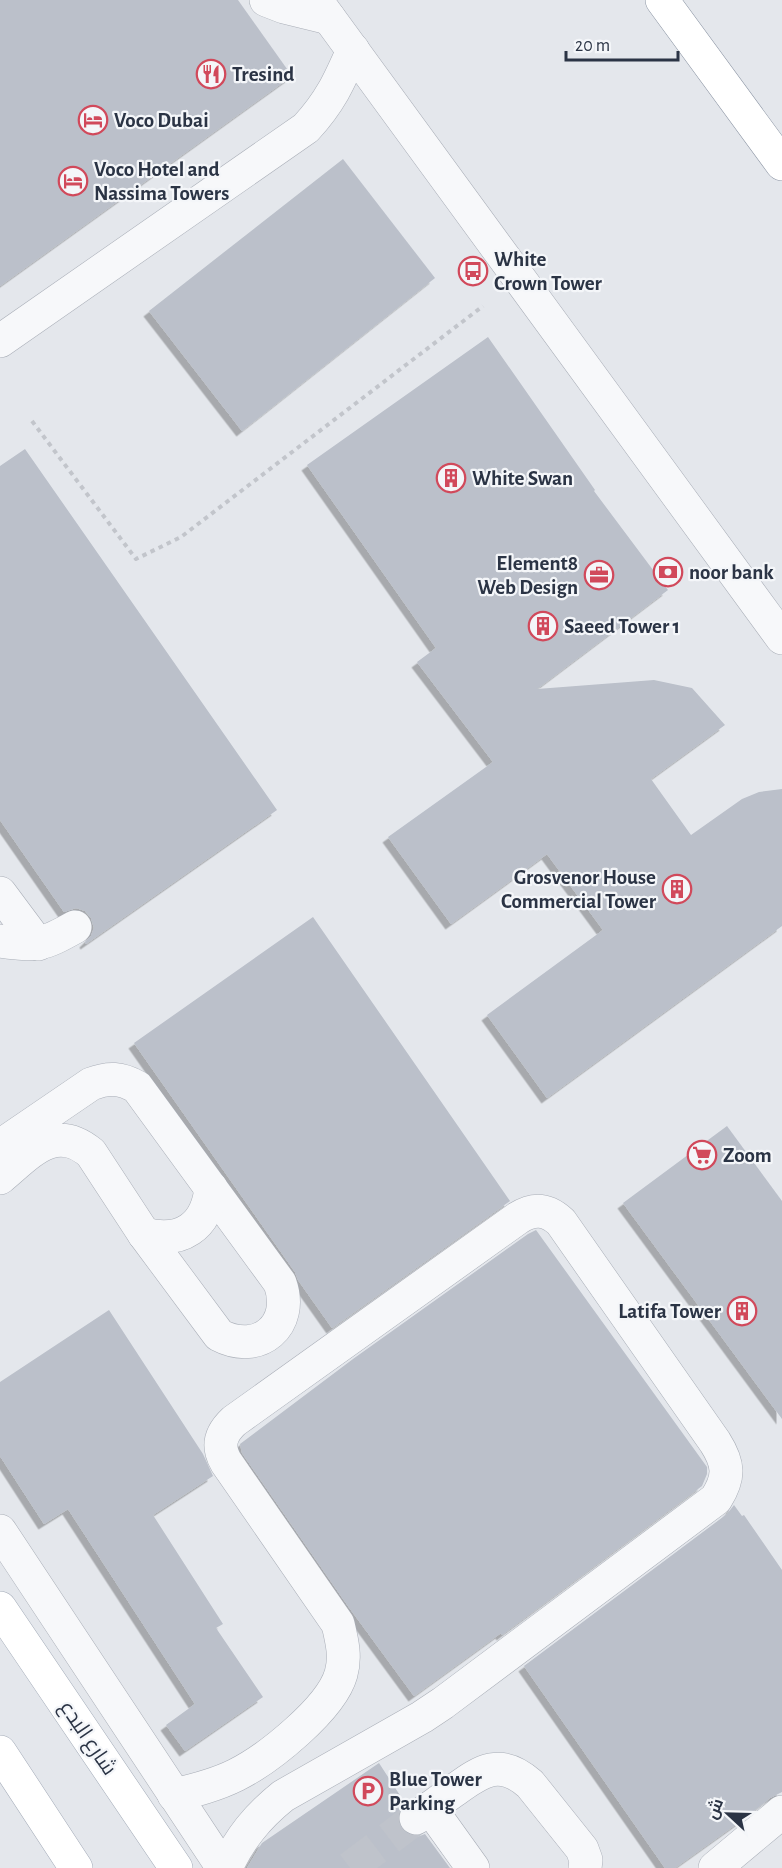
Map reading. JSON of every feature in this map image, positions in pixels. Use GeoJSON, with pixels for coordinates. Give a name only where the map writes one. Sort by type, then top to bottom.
{"type":"FeatureCollection","features":[{"type":"Feature","properties":{"kind":"main road"},"geometry":{"type":"LineString","coordinates":[[662,0],[782,164]]}},
{"type":"Feature","properties":{"kind":"main road","name":"شارع البدع"},"geometry":{"type":"LineString","coordinates":[[0,1608],[176,1868]]}},
{"type":"Feature","properties":{"kind":"main road"},"geometry":{"type":"LineString","coordinates":[[0,1752],[76,1868]]}},
{"type":"Feature","properties":{"kind":"street"},"geometry":{"type":"LineString","coordinates":[[266,0],[284,7],[323,9],[782,638]]}},
{"type":"Feature","properties":{"kind":"street"},"geometry":{"type":"LineString","coordinates":[[0,341],[306,128],[322,111],[334,92],[353,50]]}},
{"type":"Feature","properties":{"kind":"street"},"geometry":{"type":"LineString","coordinates":[[0,893],[38,944]]}},
{"type":"Feature","properties":{"kind":"street"},"geometry":{"type":"LineString","coordinates":[[0,941],[27,945],[38,944],[50,941],[75,927]]}},
{"type":"Feature","properties":{"kind":"street"},"geometry":{"type":"LineString","coordinates":[[0,1178],[22,1141],[91,1084],[109,1079],[126,1081],[137,1087],[280,1283],[284,1294],[281,1319],[265,1337],[242,1343],[230,1341],[219,1335],[144,1234],[91,1153],[70,1140],[22,1141]]}},
{"type":"Feature","properties":{"kind":"street"},"geometry":{"type":"LineString","coordinates":[[144,1234],[158,1238],[171,1237],[184,1233],[196,1225],[205,1215],[212,1188]]}},
{"type":"Feature","properties":{"kind":"street"},"geometry":{"type":"LineString","coordinates":[[0,1531],[174,1795],[225,1868],[248,1829],[283,1796],[443,1703],[716,1499],[724,1486],[727,1470],[720,1448],[561,1222],[554,1216],[536,1210],[518,1218],[225,1429],[220,1452],[338,1624],[344,1648],[342,1673],[332,1697],[315,1716],[258,1762],[218,1783],[174,1795]]}},
{"type":"Feature","properties":{"kind":"street"},"geometry":{"type":"LineString","coordinates":[[473,1868],[423,1813],[480,1772],[493,1769],[507,1770],[520,1775],[530,1784],[582,1849],[585,1868]]}},
{"type":"Feature","properties":{"kind":"street"},"geometry":{"type":"LineString","coordinates":[[715,1868],[782,1812]]}},
{"type":"Feature","properties":{"kind":"path"},"geometry":{"type":"LineString","coordinates":[[32,421],[136,559],[181,537],[483,306]]}},
{"type":"Feature","properties":{"kind":"building","name":"Voco Hotel and Nassima Towers"},"geometry":{"type":"Polygon","coordinates":[[[0,0],[238,0],[292,76],[0,286],[0,0]]]}},
{"type":"Feature","properties":{"kind":"building"},"geometry":{"type":"Polygon","coordinates":[[[343,159],[435,278],[242,431],[149,311],[343,159]]]}},
{"type":"Feature","properties":{"kind":"building"},"geometry":{"type":"Polygon","coordinates":[[[488,337],[594,491],[668,590],[537,689],[654,680],[692,688],[725,725],[651,779],[691,835],[742,799],[759,792],[782,789],[782,926],[547,1098],[487,1015],[603,930],[547,854],[451,924],[388,837],[493,762],[417,662],[436,648],[307,465],[488,337]]]}},
{"type":"Feature","properties":{"kind":"building"},"geometry":{"type":"Polygon","coordinates":[[[25,449],[277,810],[86,944],[94,928],[91,918],[85,911],[76,908],[64,912],[0,820],[0,466],[25,449]]]}},
{"type":"Feature","properties":{"kind":"building"},"geometry":{"type":"Polygon","coordinates":[[[313,917],[510,1201],[332,1328],[134,1043],[313,917]]]}},
{"type":"Feature","properties":{"kind":"building","name":"Latifa Tower"},"geometry":{"type":"Polygon","coordinates":[[[727,1126],[782,1201],[782,1419],[623,1203],[727,1126]]]}},
{"type":"Feature","properties":{"kind":"building"},"geometry":{"type":"Polygon","coordinates":[[[536,1230],[707,1467],[707,1474],[702,1486],[502,1635],[501,1633],[414,1696],[348,1606],[242,1453],[240,1444],[353,1359],[536,1230]]]}},
{"type":"Feature","properties":{"kind":"building"},"geometry":{"type":"Polygon","coordinates":[[[109,1310],[203,1454],[213,1476],[153,1515],[223,1624],[216,1628],[263,1697],[185,1751],[166,1725],[195,1704],[68,1509],[44,1524],[0,1456],[0,1382],[109,1310]]]}},
{"type":"Feature","properties":{"kind":"building"},"geometry":{"type":"Polygon","coordinates":[[[734,1505],[742,1516],[744,1515],[782,1570],[782,1792],[770,1798],[675,1868],[665,1868],[524,1666],[727,1514],[734,1505]]]}},
{"type":"Feature","properties":{"kind":"building","name":"Blue Tower Parking"},"geometry":{"type":"Polygon","coordinates":[[[379,1763],[405,1803],[397,1819],[400,1828],[409,1835],[417,1837],[425,1834],[450,1868],[247,1868],[262,1843],[379,1763]]]}},
{"type":"Feature","properties":{"kind":"tunnel"},"geometry":{"type":"LineString","coordinates":[[350,1868],[416,1818]]}},
{"type":"Feature","properties":{"kind":"place","name":"Tresind"},"geometry":{"type":"Point","coordinates":[211,74]}},
{"type":"Feature","properties":{"kind":"place","name":"Voco Dubai"},"geometry":{"type":"Point","coordinates":[93,120]}},
{"type":"Feature","properties":{"kind":"place","name":"Voco Hotel and Nassima Towers"},"geometry":{"type":"Point","coordinates":[73,181]}},
{"type":"Feature","properties":{"kind":"place","name":"White Crown Tower"},"geometry":{"type":"Point","coordinates":[473,271]}},
{"type":"Feature","properties":{"kind":"place","name":"White Swan"},"geometry":{"type":"Point","coordinates":[451,478]}},
{"type":"Feature","properties":{"kind":"place","name":"noor bank"},"geometry":{"type":"Point","coordinates":[668,572]}},
{"type":"Feature","properties":{"kind":"place","name":"Element8 Web Design"},"geometry":{"type":"Point","coordinates":[599,575]}},
{"type":"Feature","properties":{"kind":"place","name":"Saeed Tower 1"},"geometry":{"type":"Point","coordinates":[543,626]}},
{"type":"Feature","properties":{"kind":"place","name":"Grosvenor House Commercial Tower"},"geometry":{"type":"Point","coordinates":[677,889]}},
{"type":"Feature","properties":{"kind":"place","name":"Zoom"},"geometry":{"type":"Point","coordinates":[702,1155]}},
{"type":"Feature","properties":{"kind":"place","name":"Latifa Tower"},"geometry":{"type":"Point","coordinates":[742,1311]}},
{"type":"Feature","properties":{"kind":"place","name":"Blue Tower Parking"},"geometry":{"type":"Point","coordinates":[368,1791]}}]}
